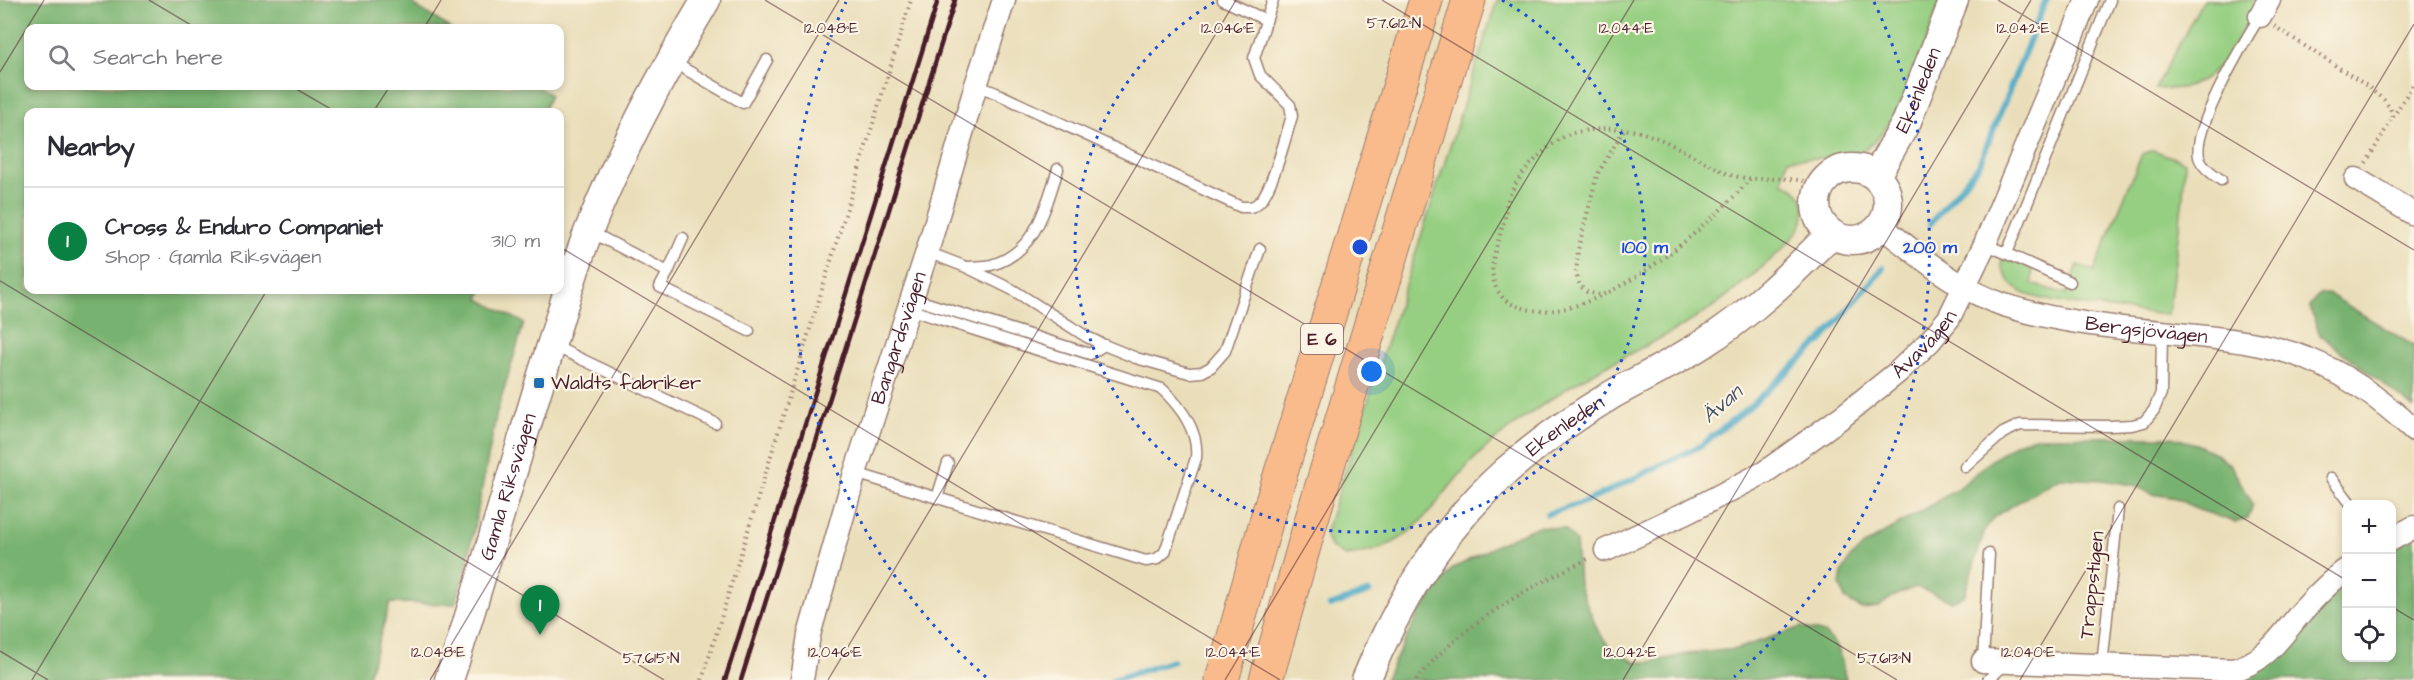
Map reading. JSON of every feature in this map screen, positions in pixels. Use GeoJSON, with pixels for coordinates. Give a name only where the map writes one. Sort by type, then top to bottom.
{"type":"FeatureCollection","features":[{"type":"Feature","properties":{"kind":"highway","name":"E 6"},"geometry":{"type":"LineString","coordinates":[[1222,680],[1268,515],[1426,0]]}},
{"type":"Feature","properties":{"kind":"highway","name":"E 6"},"geometry":{"type":"LineString","coordinates":[[1266,680],[1310,525],[1469,0]]}},
{"type":"Feature","properties":{"kind":"street","name":"Gamla Riksvägen"},"geometry":{"type":"LineString","coordinates":[[449,680],[589,231],[621,155],[670,60],[706,0]]}},
{"type":"Feature","properties":{"kind":"street","name":"Bangårdsvägen"},"geometry":{"type":"LineString","coordinates":[[802,680],[809,635],[855,473],[927,252],[976,85],[1004,0]]}},
{"type":"Feature","properties":{"kind":"street","name":"Ekenleden"},"geometry":{"type":"LineString","coordinates":[[1876,176],[1907,121],[1954,0]]}},
{"type":"Feature","properties":{"kind":"street","name":"Ävavägen"},"geometry":{"type":"LineString","coordinates":[[1606,550],[1725,494],[1765,472],[1808,443],[1898,372],[1930,341],[1949,318],[1985,244],[2087,0]]}},
{"type":"Feature","properties":{"kind":"street"},"geometry":{"type":"LineString","coordinates":[[1847,168],[1867,170],[1876,176],[1887,191],[1889,200],[1888,210],[1881,226],[1869,236],[1853,240],[1845,240],[1831,234],[1823,226],[1815,205],[1821,184],[1828,176],[1847,168]]}},
{"type":"Feature","properties":{"kind":"street"},"geometry":{"type":"LineString","coordinates":[[2356,179],[2414,214]]}},
{"type":"Feature","properties":{"kind":"street","name":"Bergsjövägen"},"geometry":{"type":"LineString","coordinates":[[1881,226],[1965,287],[2002,304],[2055,318],[2241,341],[2277,349],[2333,370],[2363,388],[2414,430]]}},
{"type":"Feature","properties":{"kind":"street","name":"Ekenleden"},"geometry":{"type":"LineString","coordinates":[[1366,680],[1392,623],[1444,538],[1471,505],[1506,471],[1570,422],[1612,395],[1669,365],[1742,318],[1781,285],[1831,234]]}},
{"type":"Feature","properties":{"kind":"street"},"geometry":{"type":"LineString","coordinates":[[2396,536],[2414,527]]}},
{"type":"Feature","properties":{"kind":"street"},"geometry":{"type":"LineString","coordinates":[[1986,671],[2007,662],[2233,670],[2244,667],[2270,651],[2299,616],[2342,574]]}},
{"type":"Feature","properties":{"kind":"lane"},"geometry":{"type":"LineString","coordinates":[[1223,0],[1266,20]]}},
{"type":"Feature","properties":{"kind":"lane"},"geometry":{"type":"LineString","coordinates":[[976,85],[1241,207],[1252,207],[1260,202],[1269,186],[1292,116],[1290,105],[1260,75],[1254,58],[1272,0]]}},
{"type":"Feature","properties":{"kind":"lane"},"geometry":{"type":"LineString","coordinates":[[2007,253],[2110,0]]}},
{"type":"Feature","properties":{"kind":"lane"},"geometry":{"type":"LineString","coordinates":[[2221,180],[2205,168],[2199,159],[2200,139],[2217,92],[2264,8]]}},
{"type":"Feature","properties":{"kind":"lane"},"geometry":{"type":"LineString","coordinates":[[670,60],[743,103],[767,60]]}},
{"type":"Feature","properties":{"kind":"lane"},"geometry":{"type":"LineString","coordinates":[[966,267],[992,265],[1011,255],[1026,243],[1044,213],[1058,169]]}},
{"type":"Feature","properties":{"kind":"lane"},"geometry":{"type":"LineString","coordinates":[[589,231],[668,272]]}},
{"type":"Feature","properties":{"kind":"lane"},"geometry":{"type":"LineString","coordinates":[[683,238],[660,287],[749,332]]}},
{"type":"Feature","properties":{"kind":"lane"},"geometry":{"type":"LineString","coordinates":[[1985,244],[2070,282]]}},
{"type":"Feature","properties":{"kind":"lane"},"geometry":{"type":"LineString","coordinates":[[927,252],[966,267],[1013,290],[1078,332],[1104,345],[1178,371],[1202,372],[1211,367],[1225,351],[1260,249]]}},
{"type":"Feature","properties":{"kind":"lane"},"geometry":{"type":"LineString","coordinates":[[910,303],[1090,354],[1104,345]]}},
{"type":"Feature","properties":{"kind":"lane"},"geometry":{"type":"LineString","coordinates":[[855,473],[1146,561],[1157,560],[1166,552],[1172,536],[1196,458],[1197,446],[1193,432],[1177,403],[1162,390],[910,303]]}},
{"type":"Feature","properties":{"kind":"lane"},"geometry":{"type":"LineString","coordinates":[[1965,467],[2002,433],[2020,425],[2132,425],[2144,422],[2150,417],[2161,393],[2162,333]]}},
{"type":"Feature","properties":{"kind":"lane"},"geometry":{"type":"LineString","coordinates":[[552,345],[715,423]]}},
{"type":"Feature","properties":{"kind":"lane"},"geometry":{"type":"LineString","coordinates":[[937,498],[948,463]]}},
{"type":"Feature","properties":{"kind":"lane"},"geometry":{"type":"LineString","coordinates":[[2331,478],[2348,500]]}},
{"type":"Feature","properties":{"kind":"lane","name":"Trappstigen"},"geometry":{"type":"LineString","coordinates":[[2102,666],[2118,508]]}},
{"type":"Feature","properties":{"kind":"lane"},"geometry":{"type":"LineString","coordinates":[[1986,671],[1989,554]]}},
{"type":"Feature","properties":{"kind":"path"},"geometry":{"type":"LineString","coordinates":[[702,680],[911,0]]}},
{"type":"Feature","properties":{"kind":"path"},"geometry":{"type":"LineString","coordinates":[[2264,8],[2384,100],[2393,117]]}},
{"type":"Feature","properties":{"kind":"path"},"geometry":{"type":"LineString","coordinates":[[2356,179],[2414,83]]}},
{"type":"Feature","properties":{"kind":"path"},"geometry":{"type":"LineString","coordinates":[[1750,178],[1715,217],[1675,250],[1637,277],[1601,295],[1553,311],[1533,311],[1517,307],[1504,299],[1495,285],[1491,267],[1504,224],[1507,202],[1523,172],[1569,134],[1625,128],[1644,131],[1730,174],[1821,184]]}},
{"type":"Feature","properties":{"kind":"path"},"geometry":{"type":"LineString","coordinates":[[1601,295],[1587,292],[1580,286],[1576,274],[1578,250],[1597,175],[1625,128]]}},
{"type":"Feature","properties":{"kind":"path"},"geometry":{"type":"LineString","coordinates":[[1416,680],[1435,657],[1468,629],[1501,606],[1534,585],[1606,550]]}},
{"type":"Feature","properties":{"kind":"green space"},"geometry":{"type":"Polygon","coordinates":[[[0,0],[416,0],[414,5],[444,24],[24,24],[24,90],[542,90],[550,95],[545,108],[24,108],[24,294],[481,294],[479,299],[524,323],[497,412],[467,564],[455,604],[390,603],[367,680],[0,680],[0,0]]]}},
{"type":"Feature","properties":{"kind":"green space"},"geometry":{"type":"Polygon","coordinates":[[[1497,0],[1940,0],[1911,80],[1890,122],[1878,137],[1866,148],[1848,155],[1788,159],[1782,182],[1798,192],[1803,202],[1804,214],[1798,231],[1787,244],[1738,287],[1696,318],[1573,384],[1514,425],[1474,459],[1420,522],[1406,534],[1390,544],[1345,556],[1330,546],[1325,534],[1497,0]]]}},
{"type":"Feature","properties":{"kind":"green space"},"geometry":{"type":"Polygon","coordinates":[[[2203,0],[2260,0],[2231,50],[2212,72],[2185,87],[2155,89],[2203,0]]]}},
{"type":"Feature","properties":{"kind":"green space"},"geometry":{"type":"Polygon","coordinates":[[[2153,150],[2185,162],[2183,197],[2168,315],[2047,300],[2024,293],[2012,284],[2005,275],[2002,265],[2002,260],[2010,257],[2032,268],[2032,284],[2066,294],[2078,265],[2094,271],[2142,154],[2153,150]]]}},
{"type":"Feature","properties":{"kind":"green space"},"geometry":{"type":"Polygon","coordinates":[[[2319,294],[2329,294],[2414,346],[2414,408],[2320,335],[2309,306],[2319,294]]]}},
{"type":"Feature","properties":{"kind":"green space"},"geometry":{"type":"Polygon","coordinates":[[[2035,437],[2171,437],[2196,444],[2215,453],[2231,466],[2253,504],[2248,519],[2235,522],[2196,509],[2176,498],[2153,494],[2133,485],[2103,480],[2059,478],[1995,516],[1985,530],[1964,596],[1951,601],[1916,587],[1894,596],[1878,607],[1862,609],[1845,599],[1840,585],[1842,573],[1851,557],[1866,544],[1959,488],[1990,461],[2016,443],[2035,437]]]}},
{"type":"Feature","properties":{"kind":"green space"},"geometry":{"type":"Polygon","coordinates":[[[1538,526],[1565,529],[1576,542],[1579,585],[1598,631],[1611,649],[1635,662],[1650,662],[1687,654],[1737,649],[1801,627],[1824,633],[1838,648],[1846,680],[1385,680],[1419,613],[1452,569],[1538,526]]]}},
{"type":"Feature","properties":{"kind":"green space"},"geometry":{"type":"Polygon","coordinates":[[[2414,527],[2414,680],[2237,680],[2342,570],[2342,662],[2396,662],[2396,534],[2414,527]]]}},
{"type":"Feature","properties":{"kind":"waterway","name":"Ävan"},"geometry":{"type":"LineString","coordinates":[[1930,224],[1979,165],[2046,0]]}},
{"type":"Feature","properties":{"kind":"waterway","name":"Ävan"},"geometry":{"type":"LineString","coordinates":[[1547,514],[1590,500],[1700,446],[1747,409],[1822,340],[1883,268]]}},
{"type":"Feature","properties":{"kind":"waterway","name":"Ävan"},"geometry":{"type":"LineString","coordinates":[[1330,606],[1369,592]]}},
{"type":"Feature","properties":{"kind":"waterway","name":"Ävan"},"geometry":{"type":"LineString","coordinates":[[1113,680],[1173,661]]}},
{"type":"Feature","properties":{"kind":"railway"},"geometry":{"type":"LineString","coordinates":[[725,680],[938,0]]}},
{"type":"Feature","properties":{"kind":"railway"},"geometry":{"type":"LineString","coordinates":[[741,680],[955,0]]}},
{"type":"Feature","properties":{"kind":"place","name":"Waldts fabriker"},"geometry":{"type":"Point","coordinates":[539,383]}},
{"type":"Feature","properties":{"kind":"place","name":"Cross & Enduro Companiet"},"geometry":{"type":"Point","coordinates":[540,635]}}]}
